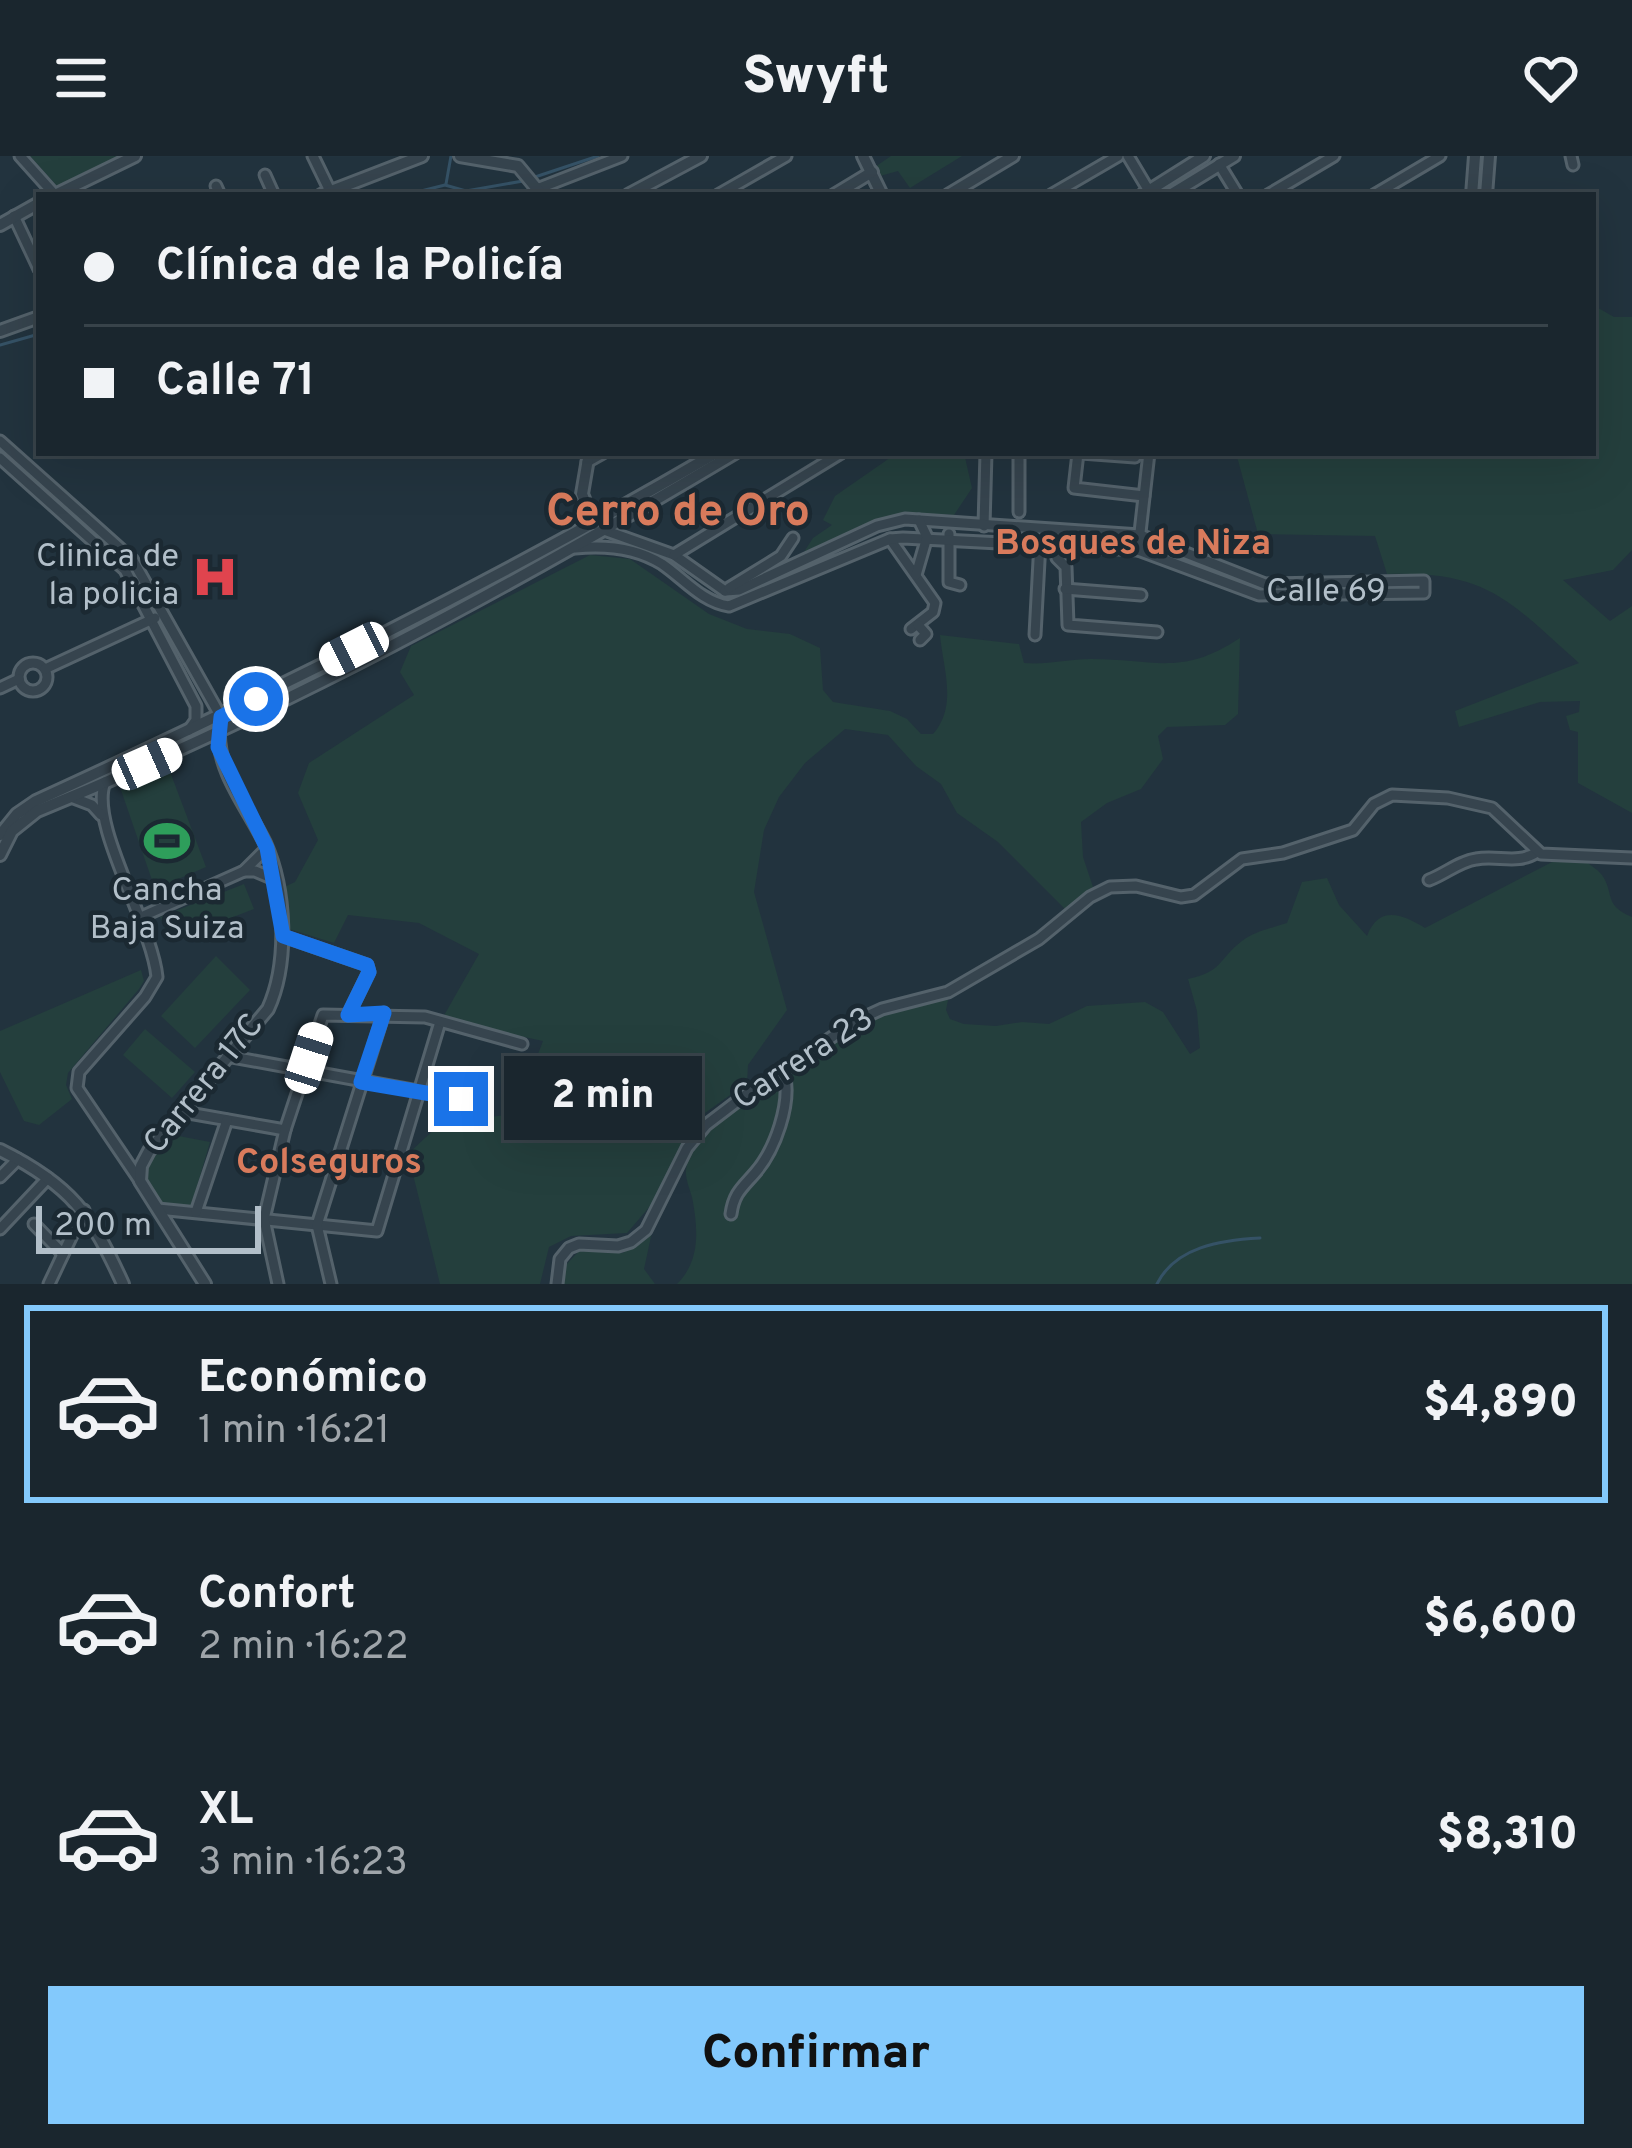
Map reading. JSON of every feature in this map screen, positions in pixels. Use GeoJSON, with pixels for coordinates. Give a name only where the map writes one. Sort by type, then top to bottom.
{"type":"FeatureCollection","features":[{"type":"Feature","properties":{"kind":"street"},"geometry":{"type":"LineString","coordinates":[[20,156],[52,192]]}},
{"type":"Feature","properties":{"kind":"street"},"geometry":{"type":"LineString","coordinates":[[61,192],[135,156]]}},
{"type":"Feature","properties":{"kind":"street"},"geometry":{"type":"LineString","coordinates":[[313,156],[325,192]]}},
{"type":"Feature","properties":{"kind":"street"},"geometry":{"type":"LineString","coordinates":[[328,192],[422,156]]}},
{"type":"Feature","properties":{"kind":"street"},"geometry":{"type":"LineString","coordinates":[[460,156],[511,164],[537,189],[622,156]]}},
{"type":"Feature","properties":{"kind":"street"},"geometry":{"type":"LineString","coordinates":[[634,192],[701,156]]}},
{"type":"Feature","properties":{"kind":"street"},"geometry":{"type":"LineString","coordinates":[[723,192],[786,156]]}},
{"type":"Feature","properties":{"kind":"street"},"geometry":{"type":"LineString","coordinates":[[863,156],[881,192]]}},
{"type":"Feature","properties":{"kind":"street"},"geometry":{"type":"LineString","coordinates":[[953,192],[1013,156]]}},
{"type":"Feature","properties":{"kind":"street"},"geometry":{"type":"LineString","coordinates":[[1056,192],[1118,156]]}},
{"type":"Feature","properties":{"kind":"street"},"geometry":{"type":"LineString","coordinates":[[1129,156],[1145,192]]}},
{"type":"Feature","properties":{"kind":"street"},"geometry":{"type":"LineString","coordinates":[[1147,192],[1204,156]]}},
{"type":"Feature","properties":{"kind":"street"},"geometry":{"type":"LineString","coordinates":[[1175,192],[1234,156]]}},
{"type":"Feature","properties":{"kind":"street"},"geometry":{"type":"LineString","coordinates":[[1273,192],[1334,156]]}},
{"type":"Feature","properties":{"kind":"street"},"geometry":{"type":"LineString","coordinates":[[1379,192],[1440,156]]}},
{"type":"Feature","properties":{"kind":"street"},"geometry":{"type":"LineString","coordinates":[[1472,192],[1475,156]]}},
{"type":"Feature","properties":{"kind":"street"},"geometry":{"type":"LineString","coordinates":[[1486,192],[1489,156]]}},
{"type":"Feature","properties":{"kind":"street"},"geometry":{"type":"LineString","coordinates":[[1220,164],[1236,192]]}},
{"type":"Feature","properties":{"kind":"street"},"geometry":{"type":"LineString","coordinates":[[839,192],[872,172]]}},
{"type":"Feature","properties":{"kind":"street"},"geometry":{"type":"LineString","coordinates":[[265,176],[273,192]]}},
{"type":"Feature","properties":{"kind":"street"},"geometry":{"type":"LineString","coordinates":[[0,226],[36,205]]}},
{"type":"Feature","properties":{"kind":"street"},"geometry":{"type":"LineString","coordinates":[[14,216],[36,263]]}},
{"type":"Feature","properties":{"kind":"street"},"geometry":{"type":"LineString","coordinates":[[0,331],[36,317]]}},
{"type":"Feature","properties":{"kind":"street"},"geometry":{"type":"LineString","coordinates":[[0,441],[126,551],[221,717]]}},
{"type":"Feature","properties":{"kind":"street"},"geometry":{"type":"LineString","coordinates":[[575,548],[599,527],[711,456]]}},
{"type":"Feature","properties":{"kind":"street"},"geometry":{"type":"LineString","coordinates":[[0,855],[12,831],[37,811],[219,732],[729,456]]}},
{"type":"Feature","properties":{"kind":"street"},"geometry":{"type":"LineString","coordinates":[[812,456],[819,467]]}},
{"type":"Feature","properties":{"kind":"street"},"geometry":{"type":"LineString","coordinates":[[674,555],[837,456]]}},
{"type":"Feature","properties":{"kind":"street"},"geometry":{"type":"LineString","coordinates":[[984,526],[986,456]]}},
{"type":"Feature","properties":{"kind":"street"},"geometry":{"type":"LineString","coordinates":[[1018,456],[1018,512]]}},
{"type":"Feature","properties":{"kind":"street"},"geometry":{"type":"LineString","coordinates":[[1079,456],[1074,488],[1144,496]]}},
{"type":"Feature","properties":{"kind":"street"},"geometry":{"type":"LineString","coordinates":[[1113,456],[1135,458]]}},
{"type":"Feature","properties":{"kind":"street"},"geometry":{"type":"LineString","coordinates":[[1138,550],[1149,456]]}},
{"type":"Feature","properties":{"kind":"street"},"geometry":{"type":"LineString","coordinates":[[0,458],[112,554],[154,618],[196,706],[196,720],[186,733]]}},
{"type":"Feature","properties":{"kind":"street"},"geometry":{"type":"LineString","coordinates":[[588,458],[582,494],[599,527],[674,555],[725,591],[781,556],[794,538]]}},
{"type":"Feature","properties":{"kind":"street"},"geometry":{"type":"LineString","coordinates":[[916,575],[927,538],[919,520]]}},
{"type":"Feature","properties":{"kind":"street","name":"Calle 69"},"geometry":{"type":"LineString","coordinates":[[725,591],[740,590],[889,521],[919,520],[1140,535],[1265,584],[1424,581],[1424,593],[1259,595],[1138,550],[890,539]]}},
{"type":"Feature","properties":{"kind":"street"},"geometry":{"type":"LineString","coordinates":[[952,523],[949,582],[960,585]]}},
{"type":"Feature","properties":{"kind":"street"},"geometry":{"type":"LineString","coordinates":[[1035,635],[1052,530]]}},
{"type":"Feature","properties":{"kind":"street"},"geometry":{"type":"LineString","coordinates":[[0,836],[17,814],[36,802],[221,717],[551,554],[575,548],[600,546],[643,554],[720,605],[739,604],[890,539],[935,603],[933,612],[915,627],[926,634],[920,640]]}},
{"type":"Feature","properties":{"kind":"street"},"geometry":{"type":"LineString","coordinates":[[1048,545],[1066,567],[1069,625],[1157,632]]}},
{"type":"Feature","properties":{"kind":"street"},"geometry":{"type":"LineString","coordinates":[[1065,589],[1141,595]]}},
{"type":"Feature","properties":{"kind":"street"},"geometry":{"type":"LineString","coordinates":[[45,669],[167,616]]}},
{"type":"Feature","properties":{"kind":"street"},"geometry":{"type":"LineString","coordinates":[[28,664],[45,669],[46,682],[38,690],[27,689],[20,679],[28,664]]}},
{"type":"Feature","properties":{"kind":"street"},"geometry":{"type":"LineString","coordinates":[[0,688],[20,679]]}},
{"type":"Feature","properties":{"kind":"street","name":"Carrera 17C"},"geometry":{"type":"LineString","coordinates":[[140,1181],[143,1162],[268,1010],[276,991],[283,936],[274,879],[267,848],[223,762],[221,717]]}},
{"type":"Feature","properties":{"kind":"street"},"geometry":{"type":"LineString","coordinates":[[105,782],[101,815],[141,917],[156,969],[155,984],[79,1072],[77,1088],[205,1284]]}},
{"type":"Feature","properties":{"kind":"street","name":"Carrera 23"},"geometry":{"type":"LineString","coordinates":[[557,1284],[560,1259],[569,1248],[618,1246],[646,1230],[688,1148],[706,1125],[748,1093],[856,1021],[882,1009],[948,992],[1058,926],[1090,897],[1110,887],[1194,895],[1242,859],[1282,853],[1353,830],[1382,797],[1392,795],[1448,798],[1492,808],[1537,852]]}},
{"type":"Feature","properties":{"kind":"street"},"geometry":{"type":"LineString","coordinates":[[71,797],[92,805],[101,815]]}},
{"type":"Feature","properties":{"kind":"street"},"geometry":{"type":"LineString","coordinates":[[141,917],[244,871],[267,848]]}},
{"type":"Feature","properties":{"kind":"street"},"geometry":{"type":"LineString","coordinates":[[1429,880],[1467,860],[1522,860],[1537,852],[1632,858]]}},
{"type":"Feature","properties":{"kind":"street"},"geometry":{"type":"LineString","coordinates":[[244,871],[274,879]]}},
{"type":"Feature","properties":{"kind":"street"},"geometry":{"type":"LineString","coordinates":[[283,936],[367,965],[369,972],[348,1015]]}},
{"type":"Feature","properties":{"kind":"street"},"geometry":{"type":"LineString","coordinates":[[331,1284],[317,1225],[384,1013]]}},
{"type":"Feature","properties":{"kind":"street"},"geometry":{"type":"LineString","coordinates":[[278,1284],[264,1219],[285,1130],[323,1015],[384,1013],[522,1044]]}},
{"type":"Feature","properties":{"kind":"street"},"geometry":{"type":"LineString","coordinates":[[158,1209],[376,1231],[440,1022]]}},
{"type":"Feature","properties":{"kind":"street"},"geometry":{"type":"LineString","coordinates":[[227,1056],[461,1099]]}},
{"type":"Feature","properties":{"kind":"street"},"geometry":{"type":"LineString","coordinates":[[731,1214],[739,1187],[764,1160],[784,1111],[788,1094],[784,1072]]}},
{"type":"Feature","properties":{"kind":"street"},"geometry":{"type":"LineString","coordinates":[[183,1112],[285,1130]]}},
{"type":"Feature","properties":{"kind":"street"},"geometry":{"type":"LineString","coordinates":[[196,1212],[226,1120]]}},
{"type":"Feature","properties":{"kind":"street"},"geometry":{"type":"LineString","coordinates":[[0,1150],[48,1178],[84,1210],[123,1284]]}},
{"type":"Feature","properties":{"kind":"street"},"geometry":{"type":"LineString","coordinates":[[0,1177],[18,1159]]}},
{"type":"Feature","properties":{"kind":"street"},"geometry":{"type":"LineString","coordinates":[[124,1160],[143,1162]]}},
{"type":"Feature","properties":{"kind":"street"},"geometry":{"type":"LineString","coordinates":[[0,1229],[48,1178]]}},
{"type":"Feature","properties":{"kind":"street"},"geometry":{"type":"LineString","coordinates":[[49,1284],[84,1210]]}},
{"type":"Feature","properties":{"kind":"street"},"geometry":{"type":"LineString","coordinates":[[34,1224],[63,1254]]}},
{"type":"Feature","properties":{"kind":"street"},"geometry":{"type":"LineString","coordinates":[[187,1284],[198,1271]]}},
{"type":"Feature","properties":{"kind":"green space"},"geometry":{"type":"Polygon","coordinates":[[[30,156],[119,156],[57,186],[30,156]]]}},
{"type":"Feature","properties":{"kind":"green space"},"geometry":{"type":"Polygon","coordinates":[[[891,156],[962,156],[910,188],[898,171],[880,176],[875,167],[891,156]]]}},
{"type":"Feature","properties":{"kind":"green space"},"geometry":{"type":"Polygon","coordinates":[[[1596,307],[1614,317],[1632,317],[1632,550],[1613,570],[1563,580],[1610,621],[1632,606],[1632,813],[1578,783],[1578,732],[1570,730],[1566,716],[1579,712],[1580,701],[1540,702],[1459,727],[1455,711],[1579,663],[1514,606],[1473,584],[1450,578],[1387,574],[1375,536],[1258,534],[1237,456],[1596,456],[1596,307]]]}},
{"type":"Feature","properties":{"kind":"green space"},"geometry":{"type":"Polygon","coordinates":[[[893,456],[965,456],[972,488],[954,515],[893,518],[804,552],[813,538],[832,525],[823,520],[835,496],[893,456]]]}},
{"type":"Feature","properties":{"kind":"green space"},"geometry":{"type":"Polygon","coordinates":[[[590,555],[630,559],[709,614],[747,629],[790,634],[820,648],[823,690],[833,702],[890,711],[907,719],[921,734],[933,734],[945,711],[947,686],[940,635],[1019,644],[1024,663],[1184,662],[1240,638],[1238,714],[1225,725],[1167,727],[1158,736],[1163,759],[1141,789],[1107,803],[1081,822],[1083,857],[1096,896],[1065,909],[998,842],[957,813],[941,784],[916,766],[888,735],[845,729],[805,763],[779,797],[764,830],[754,892],[787,1010],[748,1065],[747,1083],[698,1118],[651,1205],[627,1233],[571,1236],[549,1247],[540,1284],[440,1284],[408,1154],[441,1123],[515,1114],[543,1041],[442,1019],[479,954],[419,923],[348,915],[334,943],[289,929],[282,888],[295,882],[318,840],[298,793],[309,763],[414,695],[400,672],[411,646],[590,555]]]}},
{"type":"Feature","properties":{"kind":"green space","name":"Cancha Baja Suiza"},"geometry":{"type":"Polygon","coordinates":[[[169,769],[206,867],[155,889],[121,790],[169,769]]]}},
{"type":"Feature","properties":{"kind":"green space"},"geometry":{"type":"Polygon","coordinates":[[[1554,861],[1585,861],[1602,875],[1617,908],[1632,917],[1632,1284],[677,1284],[690,1265],[696,1243],[686,1173],[697,1141],[735,1106],[870,1017],[949,995],[946,1010],[950,1019],[996,1026],[1049,1024],[1087,1006],[1145,1002],[1163,1012],[1190,1054],[1200,1048],[1188,979],[1214,968],[1247,938],[1287,923],[1302,882],[1327,878],[1339,905],[1367,936],[1378,920],[1392,915],[1425,928],[1554,861]]]}},
{"type":"Feature","properties":{"kind":"green space"},"geometry":{"type":"Polygon","coordinates":[[[244,884],[254,909],[170,941],[160,917],[244,884]]]}},
{"type":"Feature","properties":{"kind":"green space"},"geometry":{"type":"Polygon","coordinates":[[[216,956],[250,990],[195,1048],[161,1016],[216,956]]]}},
{"type":"Feature","properties":{"kind":"green space"},"geometry":{"type":"Polygon","coordinates":[[[141,970],[144,981],[139,989],[68,1073],[66,1085],[72,1099],[39,1125],[24,1121],[0,1072],[0,1031],[141,970]]]}},
{"type":"Feature","properties":{"kind":"green space"},"geometry":{"type":"Polygon","coordinates":[[[145,1029],[195,1072],[172,1098],[123,1055],[145,1029]]]}},
{"type":"Feature","properties":{"kind":"green space"},"geometry":{"type":"Polygon","coordinates":[[[168,1134],[210,1142],[191,1207],[161,1205],[148,1186],[150,1161],[168,1134]]]}},
{"type":"Feature","properties":{"kind":"green space"},"geometry":{"type":"Polygon","coordinates":[[[652,1232],[644,1269],[655,1284],[563,1284],[566,1265],[579,1251],[623,1253],[652,1232]]]}},
{"type":"Feature","properties":{"kind":"waterway"},"geometry":{"type":"LineString","coordinates":[[446,184],[451,156]]}},
{"type":"Feature","properties":{"kind":"waterway"},"geometry":{"type":"LineString","coordinates":[[532,178],[598,156]]}},
{"type":"Feature","properties":{"kind":"waterway"},"geometry":{"type":"LineString","coordinates":[[417,192],[445,185],[466,191],[523,181]]}},
{"type":"Feature","properties":{"kind":"waterway"},"geometry":{"type":"LineString","coordinates":[[0,345],[36,335]]}},
{"type":"Feature","properties":{"kind":"waterway"},"geometry":{"type":"LineString","coordinates":[[1157,1284],[1187,1254],[1215,1244],[1260,1238]]}},
{"type":"Feature","properties":{"kind":"place","name":"Clinica de la policia"},"geometry":{"type":"Point","coordinates":[215,577]}},
{"type":"Feature","properties":{"kind":"place","name":"Cancha Baja Suiza"},"geometry":{"type":"Point","coordinates":[167,841]}},
{"type":"Feature","properties":{"kind":"district","name":"Cerro de Oro"},"geometry":{"type":"Point","coordinates":[678,513]}},
{"type":"Feature","properties":{"kind":"district","name":"Bosques de Niza"},"geometry":{"type":"Point","coordinates":[1133,545]}},
{"type":"Feature","properties":{"kind":"district","name":"Colseguros"},"geometry":{"type":"Point","coordinates":[329,1164]}},
{"type":"Feature","properties":{"kind":"route"},"geometry":{"type":"LineString","coordinates":[[256,699],[221,717],[218,747],[267,848],[283,936],[367,965],[369,972],[348,1015],[384,1013],[361,1082],[461,1099]]}}]}
